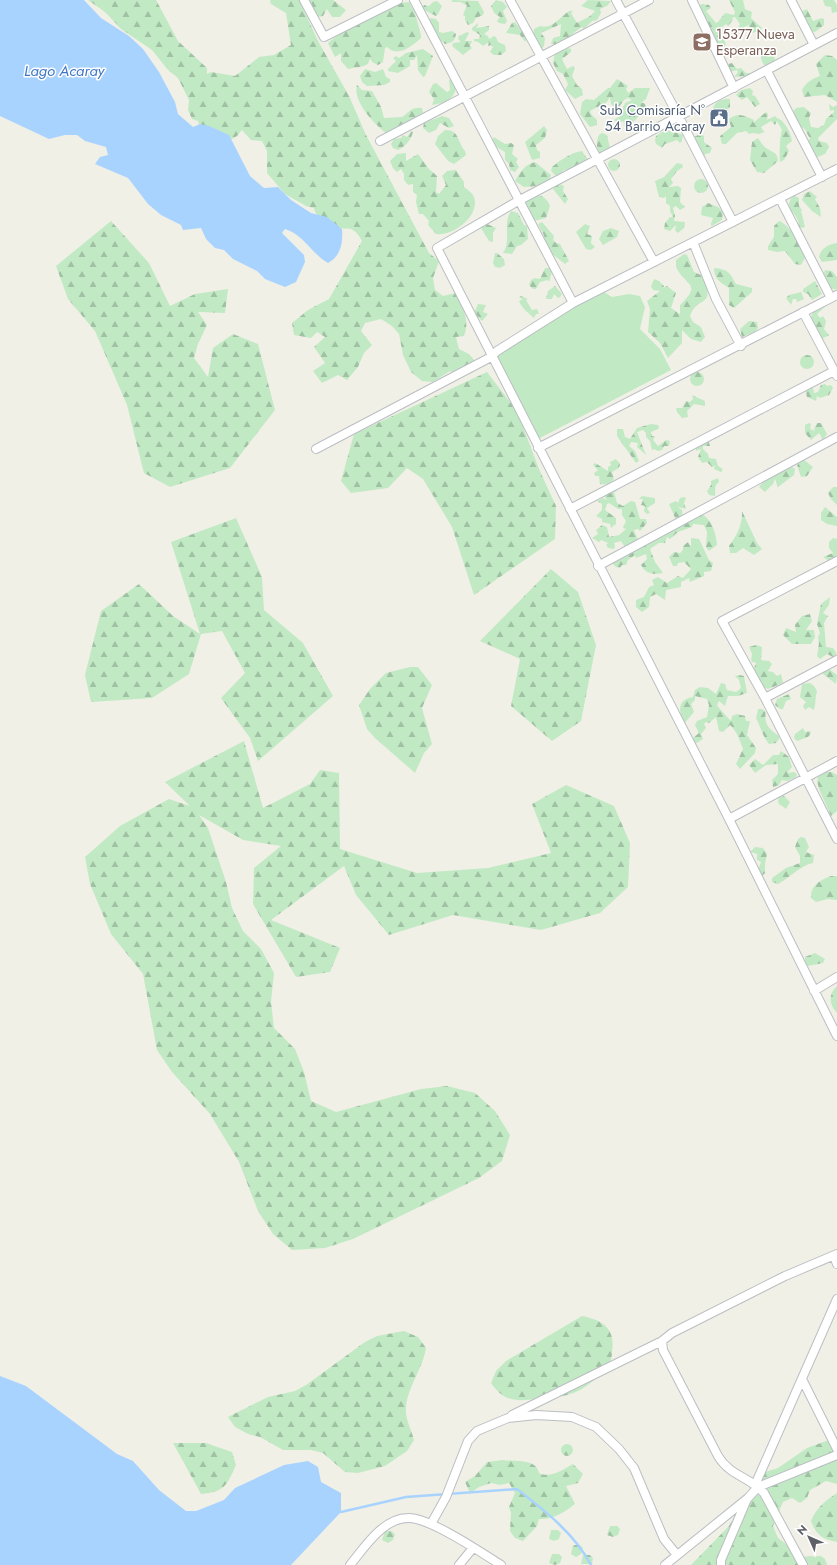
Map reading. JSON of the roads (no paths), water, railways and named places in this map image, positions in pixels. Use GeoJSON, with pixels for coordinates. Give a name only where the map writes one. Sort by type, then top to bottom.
{"type":"FeatureCollection","features":[{"type":"Feature","properties":{"kind":"street"},"geometry":{"type":"LineString","coordinates":[[304,0],[324,36],[398,0]]}},
{"type":"Feature","properties":{"kind":"street"},"geometry":{"type":"LineString","coordinates":[[414,0],[518,201],[573,303]]}},
{"type":"Feature","properties":{"kind":"street"},"geometry":{"type":"LineString","coordinates":[[510,0],[596,159],[654,262]]}},
{"type":"Feature","properties":{"kind":"street"},"geometry":{"type":"LineString","coordinates":[[616,0],[679,117],[732,222]]}},
{"type":"Feature","properties":{"kind":"street"},"geometry":{"type":"LineString","coordinates":[[380,141],[464,96],[542,58],[649,0]]}},
{"type":"Feature","properties":{"kind":"street"},"geometry":{"type":"LineString","coordinates":[[692,0],[734,88]]}},
{"type":"Feature","properties":{"kind":"street"},"geometry":{"type":"LineString","coordinates":[[790,0],[814,45]]}},
{"type":"Feature","properties":{"kind":"street"},"geometry":{"type":"LineString","coordinates":[[837,33],[679,117],[596,159],[518,201],[437,248],[598,566],[729,819],[837,1036]]}},
{"type":"Feature","properties":{"kind":"street"},"geometry":{"type":"LineString","coordinates":[[767,70],[822,177]]}},
{"type":"Feature","properties":{"kind":"street"},"geometry":{"type":"LineString","coordinates":[[316,449],[492,357],[497,351],[573,303],[837,169]]}},
{"type":"Feature","properties":{"kind":"street"},"geometry":{"type":"LineString","coordinates":[[538,448],[741,346],[834,297],[780,199]]}},
{"type":"Feature","properties":{"kind":"street"},"geometry":{"type":"LineString","coordinates":[[693,242],[716,299],[741,346]]}},
{"type":"Feature","properties":{"kind":"street"},"geometry":{"type":"LineString","coordinates":[[570,509],[836,374],[803,312]]}},
{"type":"Feature","properties":{"kind":"street"},"geometry":{"type":"LineString","coordinates":[[598,566],[837,437]]}},
{"type":"Feature","properties":{"kind":"street"},"geometry":{"type":"LineString","coordinates":[[837,561],[722,621],[765,698],[837,839]]}},
{"type":"Feature","properties":{"kind":"street"},"geometry":{"type":"LineString","coordinates":[[765,698],[837,660]]}},
{"type":"Feature","properties":{"kind":"street"},"geometry":{"type":"LineString","coordinates":[[729,819],[837,761]]}},
{"type":"Feature","properties":{"kind":"street"},"geometry":{"type":"LineString","coordinates":[[814,991],[837,977]]}},
{"type":"Feature","properties":{"kind":"street"},"geometry":{"type":"LineString","coordinates":[[431,1524],[448,1493],[470,1437],[477,1431],[508,1418],[662,1340],[672,1332],[786,1276],[836,1258]]}},
{"type":"Feature","properties":{"kind":"street"},"geometry":{"type":"LineString","coordinates":[[721,1565],[721,1560],[748,1498],[756,1486],[837,1299]]}},
{"type":"Feature","properties":{"kind":"street"},"geometry":{"type":"LineString","coordinates":[[662,1340],[663,1350],[718,1456],[730,1471],[756,1486],[764,1493],[803,1565]]}},
{"type":"Feature","properties":{"kind":"street"},"geometry":{"type":"LineString","coordinates":[[802,1379],[837,1449]]}},
{"type":"Feature","properties":{"kind":"street"},"geometry":{"type":"LineString","coordinates":[[508,1418],[536,1415],[572,1417],[596,1427],[619,1448],[634,1468],[664,1539],[677,1555]]}},
{"type":"Feature","properties":{"kind":"street"},"geometry":{"type":"LineString","coordinates":[[756,1486],[837,1455]]}},
{"type":"Feature","properties":{"kind":"street"},"geometry":{"type":"LineString","coordinates":[[666,1565],[748,1498]]}},
{"type":"Feature","properties":{"kind":"street"},"geometry":{"type":"LineString","coordinates":[[350,1565],[380,1531],[395,1521],[408,1518],[431,1524],[501,1565]]}},
{"type":"Feature","properties":{"kind":"street"},"geometry":{"type":"LineString","coordinates":[[459,1565],[473,1548]]}},
{"type":"Feature","properties":{"kind":"water","name":"Lago Acaray"},"geometry":{"type":"Polygon","coordinates":[[[0,0],[84,0],[101,18],[129,36],[143,49],[159,72],[175,102],[178,114],[193,127],[200,124],[209,126],[229,135],[250,176],[264,188],[278,187],[291,200],[311,213],[327,217],[342,229],[340,249],[336,257],[328,263],[317,255],[297,235],[285,229],[282,233],[304,255],[305,262],[296,282],[285,287],[265,279],[257,271],[233,259],[224,250],[215,248],[206,239],[201,228],[183,230],[181,225],[161,215],[148,204],[128,178],[95,164],[100,157],[108,155],[106,147],[85,141],[77,135],[65,135],[49,139],[0,116],[0,0]]]}},
{"type":"Feature","properties":{"kind":"water"},"geometry":{"type":"Polygon","coordinates":[[[0,1376],[26,1386],[117,1454],[133,1461],[159,1490],[186,1511],[196,1511],[224,1500],[235,1488],[284,1465],[308,1461],[318,1467],[321,1482],[341,1493],[341,1512],[291,1565],[0,1565],[0,1376]]]}},
{"type":"Feature","properties":{"kind":"waterway"},"geometry":{"type":"LineString","coordinates":[[341,1512],[406,1497],[517,1489],[548,1514],[568,1533],[591,1565]]}},
{"type":"Feature","properties":{"kind":"place","name":"15377 Nueva Esperanza"},"geometry":{"type":"Point","coordinates":[702,42]}},
{"type":"Feature","properties":{"kind":"place","name":"Sub Comisaría N° 54 Barrio Acaray"},"geometry":{"type":"Point","coordinates":[719,118]}}]}
